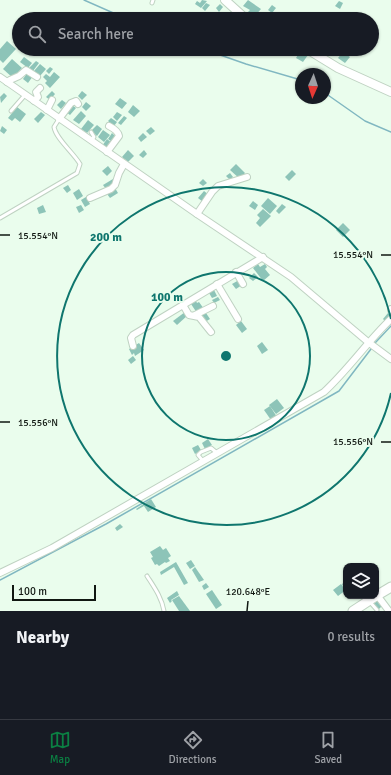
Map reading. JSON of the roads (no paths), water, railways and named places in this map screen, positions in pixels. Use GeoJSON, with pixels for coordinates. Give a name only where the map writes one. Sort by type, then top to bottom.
{"type":"FeatureCollection","features":[{"type":"Feature","properties":{"kind":"main road"},"geometry":{"type":"LineString","coordinates":[[379,594],[391,586]]}},
{"type":"Feature","properties":{"kind":"main road"},"geometry":{"type":"LineString","coordinates":[[353,611],[371,599]]}},
{"type":"Feature","properties":{"kind":"street"},"geometry":{"type":"LineString","coordinates":[[225,0],[238,12]]}},
{"type":"Feature","properties":{"kind":"street"},"geometry":{"type":"LineString","coordinates":[[318,56],[338,68],[391,92]]}},
{"type":"Feature","properties":{"kind":"street"},"geometry":{"type":"LineString","coordinates":[[7,82],[19,76],[26,70],[36,77]]}},
{"type":"Feature","properties":{"kind":"street"},"geometry":{"type":"LineString","coordinates":[[0,77],[196,214],[291,277],[368,342],[391,359]]}},
{"type":"Feature","properties":{"kind":"street"},"geometry":{"type":"LineString","coordinates":[[34,101],[38,96],[36,92],[40,88]]}},
{"type":"Feature","properties":{"kind":"street"},"geometry":{"type":"LineString","coordinates":[[47,110],[52,100]]}},
{"type":"Feature","properties":{"kind":"street"},"geometry":{"type":"LineString","coordinates":[[59,119],[71,103],[76,102],[78,104]]}},
{"type":"Feature","properties":{"kind":"street"},"geometry":{"type":"LineString","coordinates":[[107,152],[118,136],[116,130],[109,126]]}},
{"type":"Feature","properties":{"kind":"street"},"geometry":{"type":"LineString","coordinates":[[90,198],[111,189],[115,185],[124,164]]}},
{"type":"Feature","properties":{"kind":"street"},"geometry":{"type":"LineString","coordinates":[[196,214],[218,186],[247,177]]}},
{"type":"Feature","properties":{"kind":"street"},"geometry":{"type":"LineString","coordinates":[[132,346],[131,338],[133,335],[183,305],[206,294],[217,284],[263,257]]}},
{"type":"Feature","properties":{"kind":"street"},"geometry":{"type":"LineString","coordinates":[[236,272],[243,284]]}},
{"type":"Feature","properties":{"kind":"street"},"geometry":{"type":"LineString","coordinates":[[217,284],[238,319]]}},
{"type":"Feature","properties":{"kind":"street"},"geometry":{"type":"LineString","coordinates":[[183,305],[189,315],[195,315],[213,306]]}},
{"type":"Feature","properties":{"kind":"street"},"geometry":{"type":"LineString","coordinates":[[195,315],[201,319],[211,332]]}},
{"type":"Feature","properties":{"kind":"street"},"geometry":{"type":"LineString","coordinates":[[0,573],[52,548],[324,392],[335,382],[368,342],[391,319]]}},
{"type":"Feature","properties":{"kind":"street"},"geometry":{"type":"LineString","coordinates":[[376,599],[389,611]]}},
{"type":"Feature","properties":{"kind":"lane"},"geometry":{"type":"LineString","coordinates":[[11,111],[25,95]]}},
{"type":"Feature","properties":{"kind":"lane"},"geometry":{"type":"LineString","coordinates":[[0,218],[77,173],[80,164],[76,157],[55,133],[54,127],[59,119]]}},
{"type":"Feature","properties":{"kind":"lane"},"geometry":{"type":"LineString","coordinates":[[91,132],[94,137],[91,141]]}},
{"type":"Feature","properties":{"kind":"lane"},"geometry":{"type":"LineString","coordinates":[[147,576],[158,594],[164,611]]}},
{"type":"Feature","properties":{"kind":"lane"},"geometry":{"type":"LineString","coordinates":[[374,599],[377,610]]}},
{"type":"Feature","properties":{"kind":"waterway"},"geometry":{"type":"LineString","coordinates":[[84,0],[111,12]]}},
{"type":"Feature","properties":{"kind":"waterway"},"geometry":{"type":"LineString","coordinates":[[223,56],[295,78]]}},
{"type":"Feature","properties":{"kind":"waterway"},"geometry":{"type":"LineString","coordinates":[[331,97],[365,121],[391,132]]}},
{"type":"Feature","properties":{"kind":"waterway"},"geometry":{"type":"LineString","coordinates":[[375,343],[391,326]]}},
{"type":"Feature","properties":{"kind":"waterway"},"geometry":{"type":"LineString","coordinates":[[0,580],[106,524],[339,391],[371,349]]}}]}
